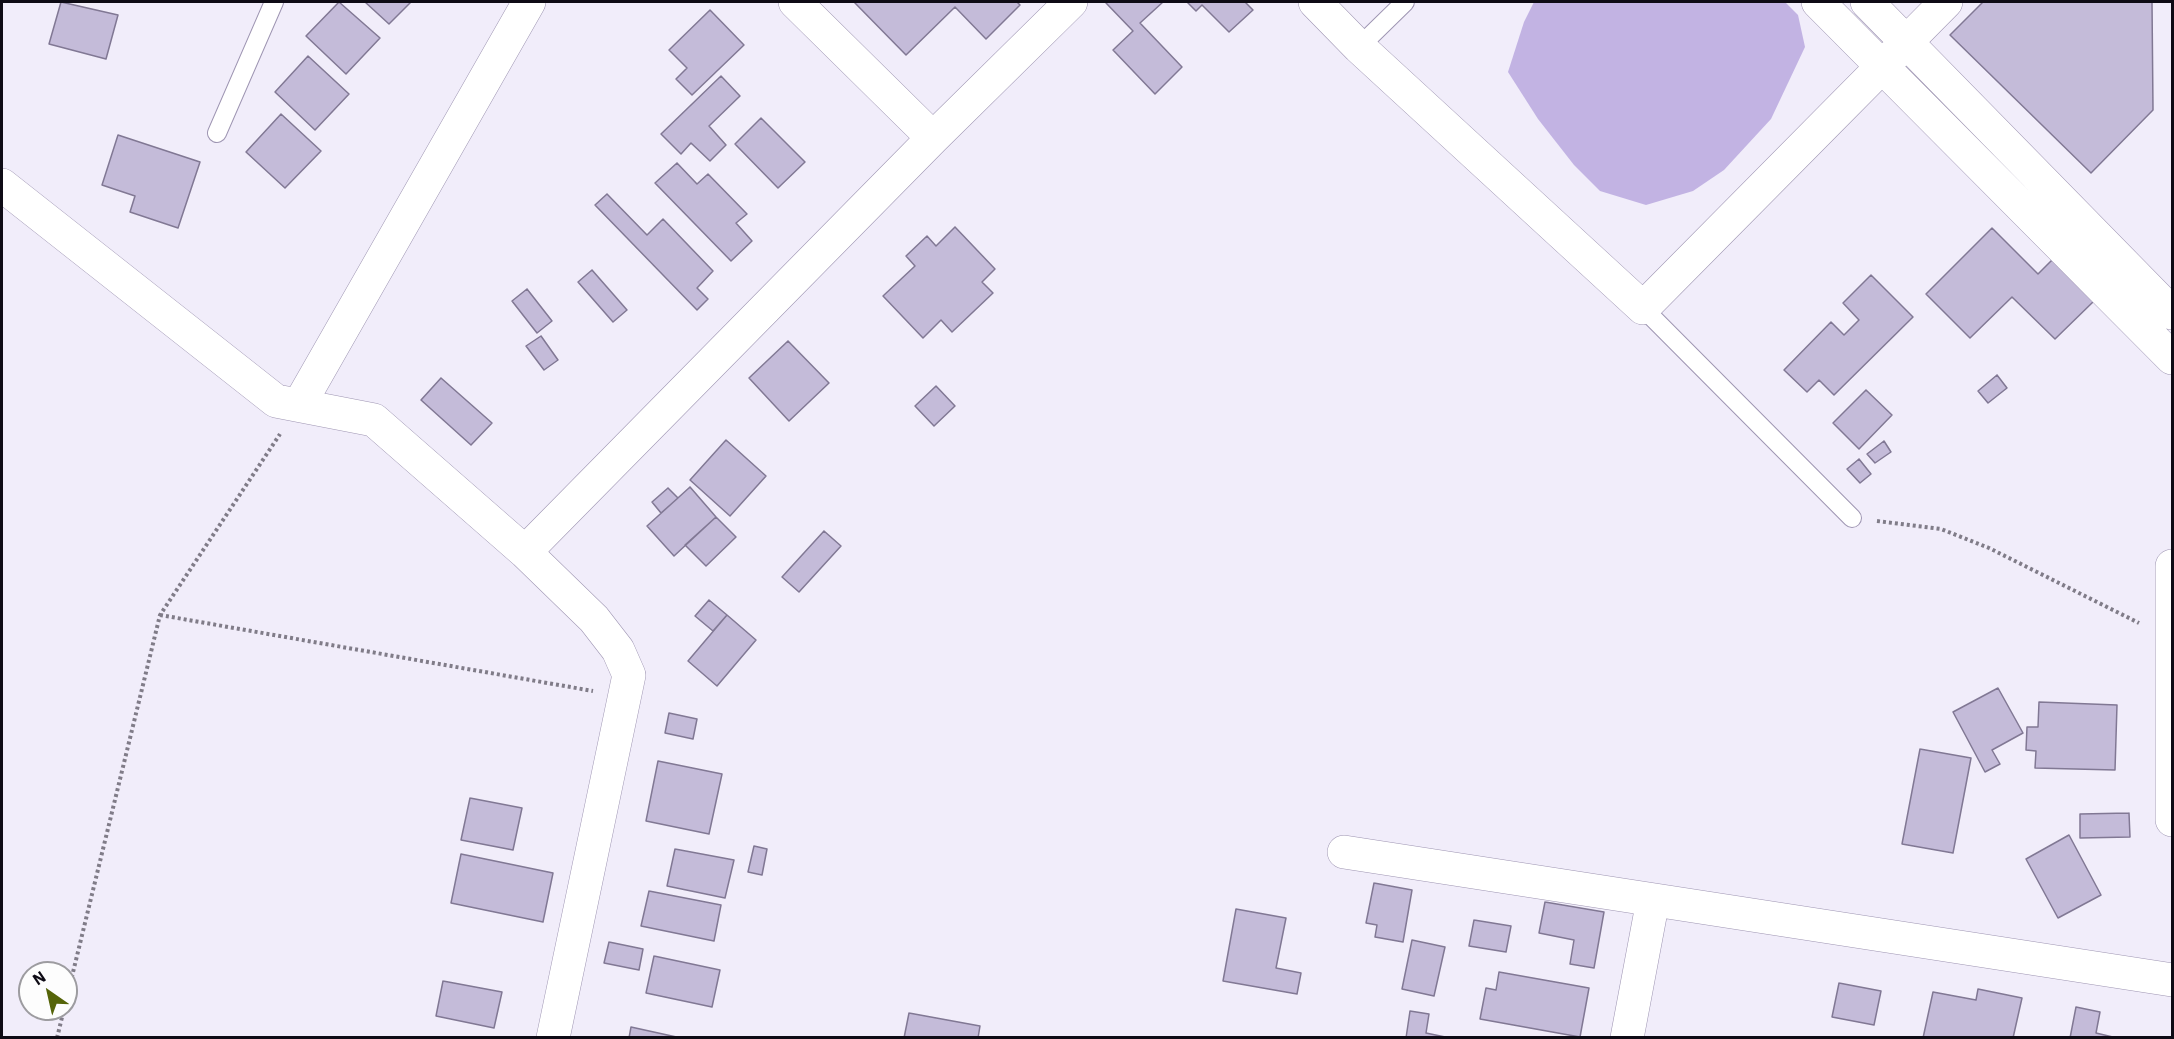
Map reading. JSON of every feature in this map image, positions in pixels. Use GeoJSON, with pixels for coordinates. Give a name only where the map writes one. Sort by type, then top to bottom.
{"type":"FeatureCollection","features":[{"type":"Feature","properties":{"kind":"street"},"geometry":{"type":"LineString","coordinates":[[299,405],[529,2]]}},
{"type":"Feature","properties":{"kind":"street"},"geometry":{"type":"LineString","coordinates":[[795,2],[933,138]]}},
{"type":"Feature","properties":{"kind":"street"},"geometry":{"type":"LineString","coordinates":[[525,552],[933,138],[1071,2]]}},
{"type":"Feature","properties":{"kind":"street"},"geometry":{"type":"LineString","coordinates":[[1315,2],[1359,47],[1643,308],[1946,2]]}},
{"type":"Feature","properties":{"kind":"street"},"geometry":{"type":"LineString","coordinates":[[1818,2],[2172,358]]}},
{"type":"Feature","properties":{"kind":"street"},"geometry":{"type":"LineString","coordinates":[[1867,2],[2172,313]]}},
{"type":"Feature","properties":{"kind":"street"},"geometry":{"type":"LineString","coordinates":[[2,185],[276,401],[374,420],[525,552],[594,619],[618,650],[629,675],[553,1038]]}},
{"type":"Feature","properties":{"kind":"street"},"geometry":{"type":"LineString","coordinates":[[2172,566],[2172,820]]}},
{"type":"Feature","properties":{"kind":"street"},"geometry":{"type":"LineString","coordinates":[[1344,852],[2172,980]]}},
{"type":"Feature","properties":{"kind":"street"},"geometry":{"type":"LineString","coordinates":[[1627,1038],[1653,900]]}},
{"type":"Feature","properties":{"kind":"lane"},"geometry":{"type":"LineString","coordinates":[[217,133],[274,2]]}},
{"type":"Feature","properties":{"kind":"lane"},"geometry":{"type":"LineString","coordinates":[[1359,47],[1405,2]]}},
{"type":"Feature","properties":{"kind":"lane"},"geometry":{"type":"LineString","coordinates":[[1643,308],[1852,518]]}},
{"type":"Feature","properties":{"kind":"path"},"geometry":{"type":"LineString","coordinates":[[76,961],[160,615],[299,405]]}},
{"type":"Feature","properties":{"kind":"path"},"geometry":{"type":"LineString","coordinates":[[1852,518],[1941,529],[1989,548],[2054,583],[2171,639]]}},
{"type":"Feature","properties":{"kind":"path"},"geometry":{"type":"LineString","coordinates":[[160,615],[624,696]]}},
{"type":"Feature","properties":{"kind":"path"},"geometry":{"type":"LineString","coordinates":[[57,1038],[61,1021]]}},
{"type":"Feature","properties":{"kind":"shaded area"},"geometry":{"type":"Polygon","coordinates":[[[1534,2],[1785,2],[1798,15],[1805,47],[1771,119],[1724,170],[1693,191],[1646,205],[1600,191],[1574,165],[1538,119],[1508,72],[1524,22],[1534,2]]]}},
{"type":"Feature","properties":{"kind":"building"},"geometry":{"type":"Polygon","coordinates":[[[61,2],[118,15],[106,59],[49,44],[61,2]]]}},
{"type":"Feature","properties":{"kind":"building"},"geometry":{"type":"Polygon","coordinates":[[[339,2],[380,38],[346,74],[306,36],[339,2]]]}},
{"type":"Feature","properties":{"kind":"building"},"geometry":{"type":"Polygon","coordinates":[[[365,2],[411,2],[389,24],[365,2]]]}},
{"type":"Feature","properties":{"kind":"building"},"geometry":{"type":"Polygon","coordinates":[[[854,2],[1017,2],[1020,5],[986,39],[955,7],[906,55],[854,2]]]}},
{"type":"Feature","properties":{"kind":"building"},"geometry":{"type":"Polygon","coordinates":[[[1163,2],[1140,23],[1182,67],[1155,94],[1113,50],[1133,31],[1106,3],[1163,2]]]}},
{"type":"Feature","properties":{"kind":"building"},"geometry":{"type":"Polygon","coordinates":[[[1187,2],[1245,2],[1253,10],[1229,32],[1202,5],[1196,11],[1187,2]]]}},
{"type":"Feature","properties":{"kind":"building"},"geometry":{"type":"Polygon","coordinates":[[[1983,2],[2152,2],[2153,110],[2091,173],[1950,35],[1983,2]]]}},
{"type":"Feature","properties":{"kind":"building"},"geometry":{"type":"Polygon","coordinates":[[[710,10],[744,45],[692,95],[676,79],[687,68],[669,50],[710,10]]]}},
{"type":"Feature","properties":{"kind":"building"},"geometry":{"type":"Polygon","coordinates":[[[308,56],[349,94],[315,130],[275,92],[308,56]]]}},
{"type":"Feature","properties":{"kind":"building"},"geometry":{"type":"Polygon","coordinates":[[[721,76],[740,96],[709,126],[726,145],[710,161],[691,143],[681,154],[661,134],[721,76]]]}},
{"type":"Feature","properties":{"kind":"building"},"geometry":{"type":"Polygon","coordinates":[[[281,114],[321,151],[285,188],[246,152],[281,114]]]}},
{"type":"Feature","properties":{"kind":"building"},"geometry":{"type":"Polygon","coordinates":[[[761,118],[805,162],[778,188],[735,144],[761,118]]]}},
{"type":"Feature","properties":{"kind":"building"},"geometry":{"type":"Polygon","coordinates":[[[118,135],[200,162],[178,228],[130,212],[135,196],[102,185],[118,135]]]}},
{"type":"Feature","properties":{"kind":"building"},"geometry":{"type":"Polygon","coordinates":[[[677,163],[697,184],[708,174],[747,214],[736,223],[752,241],[731,261],[655,183],[677,163]]]}},
{"type":"Feature","properties":{"kind":"building"},"geometry":{"type":"Polygon","coordinates":[[[607,194],[647,235],[663,219],[713,271],[697,288],[708,299],[697,310],[595,205],[607,194]]]}},
{"type":"Feature","properties":{"kind":"building"},"geometry":{"type":"Polygon","coordinates":[[[955,227],[995,269],[982,282],[993,293],[952,332],[941,320],[923,338],[883,296],[915,266],[906,256],[927,236],[936,246],[955,227]]]}},
{"type":"Feature","properties":{"kind":"building"},"geometry":{"type":"Polygon","coordinates":[[[1992,228],[2038,274],[2052,260],[2094,301],[2055,339],[2012,297],[1970,338],[1926,294],[1992,228]]]}},
{"type":"Feature","properties":{"kind":"building"},"geometry":{"type":"Polygon","coordinates":[[[592,270],[627,310],[613,322],[578,282],[592,270]]]}},
{"type":"Feature","properties":{"kind":"building"},"geometry":{"type":"Polygon","coordinates":[[[1871,275],[1913,317],[1834,395],[1819,380],[1807,392],[1784,370],[1831,322],[1844,335],[1859,320],[1843,303],[1871,275]]]}},
{"type":"Feature","properties":{"kind":"building"},"geometry":{"type":"Polygon","coordinates":[[[527,289],[552,321],[537,333],[512,301],[527,289]]]}},
{"type":"Feature","properties":{"kind":"building"},"geometry":{"type":"Polygon","coordinates":[[[541,336],[558,360],[544,370],[526,346],[541,336]]]}},
{"type":"Feature","properties":{"kind":"building"},"geometry":{"type":"Polygon","coordinates":[[[788,341],[829,383],[789,421],[749,378],[788,341]]]}},
{"type":"Feature","properties":{"kind":"building"},"geometry":{"type":"Polygon","coordinates":[[[1997,375],[2007,388],[1988,403],[1978,391],[1997,375]]]}},
{"type":"Feature","properties":{"kind":"building"},"geometry":{"type":"Polygon","coordinates":[[[441,378],[492,423],[471,445],[421,400],[441,378]]]}},
{"type":"Feature","properties":{"kind":"building"},"geometry":{"type":"Polygon","coordinates":[[[936,386],[955,406],[934,426],[915,406],[936,386]]]}},
{"type":"Feature","properties":{"kind":"building"},"geometry":{"type":"Polygon","coordinates":[[[1866,390],[1892,415],[1859,449],[1833,423],[1866,390]]]}},
{"type":"Feature","properties":{"kind":"building"},"geometry":{"type":"Polygon","coordinates":[[[726,440],[766,476],[730,516],[690,480],[726,440]]]}},
{"type":"Feature","properties":{"kind":"building"},"geometry":{"type":"Polygon","coordinates":[[[1884,441],[1891,452],[1875,463],[1867,454],[1884,441]]]}},
{"type":"Feature","properties":{"kind":"building"},"geometry":{"type":"Polygon","coordinates":[[[1859,459],[1871,474],[1860,483],[1847,469],[1859,459]]]}},
{"type":"Feature","properties":{"kind":"building"},"geometry":{"type":"Polygon","coordinates":[[[690,487],[716,517],[674,556],[647,526],[690,487]]]}},
{"type":"Feature","properties":{"kind":"building"},"geometry":{"type":"Polygon","coordinates":[[[668,488],[678,498],[661,513],[652,502],[668,488]]]}},
{"type":"Feature","properties":{"kind":"building"},"geometry":{"type":"Polygon","coordinates":[[[716,517],[736,537],[706,566],[685,545],[716,517]]]}},
{"type":"Feature","properties":{"kind":"building"},"geometry":{"type":"Polygon","coordinates":[[[824,531],[841,546],[799,592],[782,577],[824,531]]]}},
{"type":"Feature","properties":{"kind":"building"},"geometry":{"type":"Polygon","coordinates":[[[709,600],[727,615],[713,631],[695,616],[709,600]]]}},
{"type":"Feature","properties":{"kind":"building"},"geometry":{"type":"Polygon","coordinates":[[[727,615],[756,640],[717,686],[688,661],[727,615]]]}},
{"type":"Feature","properties":{"kind":"building"},"geometry":{"type":"Polygon","coordinates":[[[1998,688],[2023,733],[1992,750],[2000,764],[1985,772],[1953,712],[1998,688]]]}},
{"type":"Feature","properties":{"kind":"building"},"geometry":{"type":"Polygon","coordinates":[[[2039,702],[2117,705],[2115,770],[2035,768],[2036,751],[2026,750],[2027,727],[2038,727],[2039,702]]]}},
{"type":"Feature","properties":{"kind":"building"},"geometry":{"type":"Polygon","coordinates":[[[669,713],[697,719],[693,739],[665,733],[669,713]]]}},
{"type":"Feature","properties":{"kind":"building"},"geometry":{"type":"Polygon","coordinates":[[[1920,749],[1971,758],[1953,853],[1902,844],[1920,749]]]}},
{"type":"Feature","properties":{"kind":"building"},"geometry":{"type":"Polygon","coordinates":[[[658,761],[722,774],[709,834],[646,821],[658,761]]]}},
{"type":"Feature","properties":{"kind":"building"},"geometry":{"type":"Polygon","coordinates":[[[470,798],[522,808],[513,850],[461,840],[470,798]]]}},
{"type":"Feature","properties":{"kind":"building"},"geometry":{"type":"Polygon","coordinates":[[[2129,813],[2130,837],[2080,838],[2080,814],[2129,813]]]}},
{"type":"Feature","properties":{"kind":"building"},"geometry":{"type":"Polygon","coordinates":[[[2069,835],[2101,895],[2058,918],[2026,859],[2069,835]]]}},
{"type":"Feature","properties":{"kind":"building"},"geometry":{"type":"Polygon","coordinates":[[[754,846],[767,849],[762,875],[748,872],[754,846]]]}},
{"type":"Feature","properties":{"kind":"building"},"geometry":{"type":"Polygon","coordinates":[[[675,849],[734,860],[725,898],[667,886],[675,849]]]}},
{"type":"Feature","properties":{"kind":"building"},"geometry":{"type":"Polygon","coordinates":[[[461,854],[553,873],[543,922],[451,903],[461,854]]]}},
{"type":"Feature","properties":{"kind":"building"},"geometry":{"type":"Polygon","coordinates":[[[1374,883],[1412,890],[1403,942],[1375,937],[1377,925],[1366,923],[1374,883]]]}},
{"type":"Feature","properties":{"kind":"building"},"geometry":{"type":"Polygon","coordinates":[[[649,891],[721,905],[714,941],[641,926],[649,891]]]}},
{"type":"Feature","properties":{"kind":"building"},"geometry":{"type":"Polygon","coordinates":[[[1545,902],[1604,912],[1594,968],[1570,964],[1574,940],[1539,933],[1545,902]]]}},
{"type":"Feature","properties":{"kind":"building"},"geometry":{"type":"Polygon","coordinates":[[[1236,909],[1286,918],[1276,968],[1301,973],[1297,994],[1223,981],[1236,909]]]}},
{"type":"Feature","properties":{"kind":"building"},"geometry":{"type":"Polygon","coordinates":[[[1474,920],[1511,926],[1506,952],[1469,946],[1474,920]]]}},
{"type":"Feature","properties":{"kind":"building"},"geometry":{"type":"Polygon","coordinates":[[[1412,940],[1445,947],[1434,996],[1402,989],[1412,940]]]}},
{"type":"Feature","properties":{"kind":"building"},"geometry":{"type":"Polygon","coordinates":[[[609,942],[643,949],[639,970],[604,963],[609,942]]]}},
{"type":"Feature","properties":{"kind":"building"},"geometry":{"type":"Polygon","coordinates":[[[654,956],[720,970],[712,1007],[646,993],[654,956]]]}},
{"type":"Feature","properties":{"kind":"building"},"geometry":{"type":"Polygon","coordinates":[[[1499,972],[1589,988],[1580,1037],[1480,1019],[1486,988],[1496,990],[1499,972]]]}},
{"type":"Feature","properties":{"kind":"building"},"geometry":{"type":"Polygon","coordinates":[[[443,981],[502,992],[494,1028],[436,1016],[443,981]]]}},
{"type":"Feature","properties":{"kind":"building"},"geometry":{"type":"Polygon","coordinates":[[[1839,983],[1881,991],[1874,1025],[1832,1017],[1839,983]]]}},
{"type":"Feature","properties":{"kind":"building"},"geometry":{"type":"Polygon","coordinates":[[[1978,989],[2022,998],[2013,1038],[1923,1038],[1933,992],[1976,1000],[1978,989]]]}},
{"type":"Feature","properties":{"kind":"building"},"geometry":{"type":"Polygon","coordinates":[[[2076,1007],[2100,1012],[2096,1033],[2117,1038],[2070,1038],[2076,1007]]]}},
{"type":"Feature","properties":{"kind":"building"},"geometry":{"type":"Polygon","coordinates":[[[1410,1011],[1429,1014],[1426,1033],[1450,1038],[1406,1038],[1410,1011]]]}},
{"type":"Feature","properties":{"kind":"building"},"geometry":{"type":"Polygon","coordinates":[[[909,1013],[980,1026],[978,1038],[904,1038],[909,1013]]]}},
{"type":"Feature","properties":{"kind":"building"},"geometry":{"type":"Polygon","coordinates":[[[631,1027],[681,1038],[629,1038],[631,1027]]]}}]}
